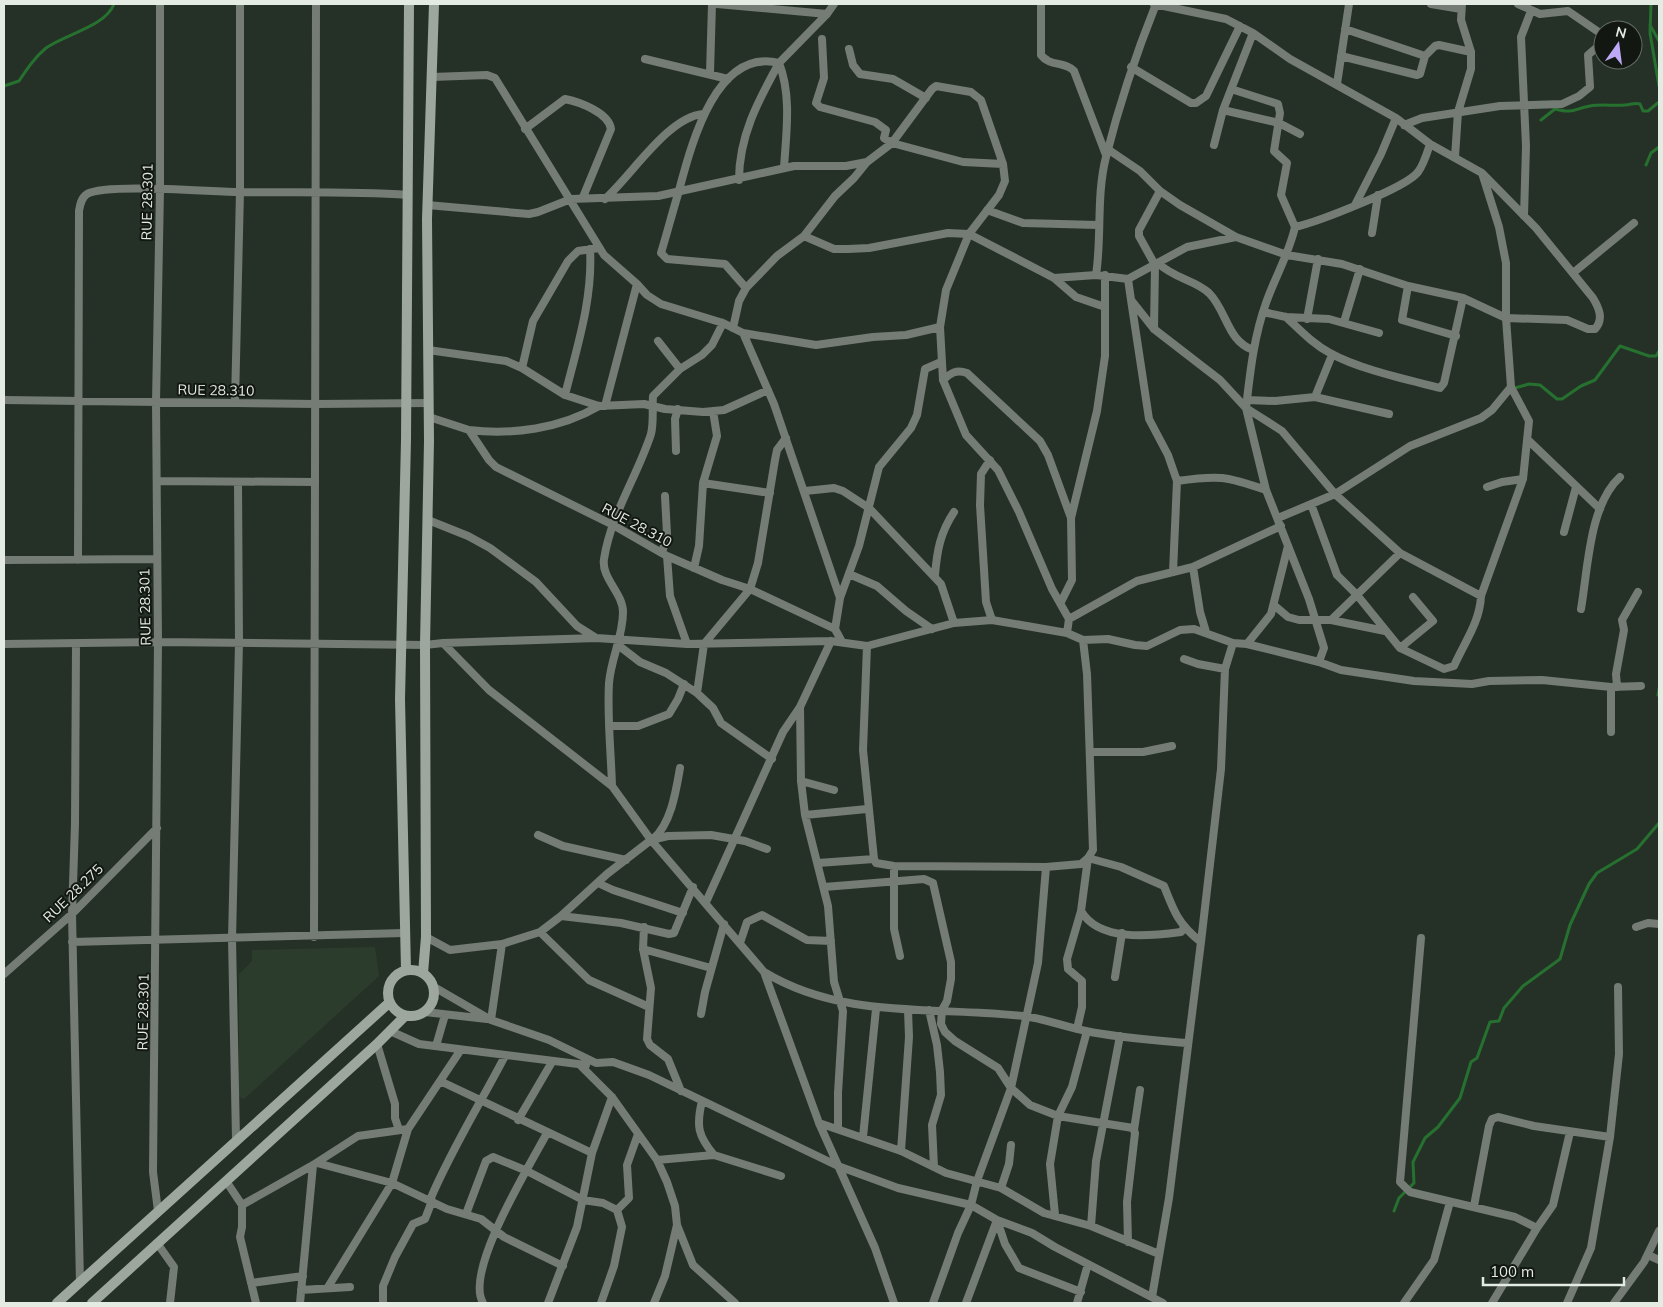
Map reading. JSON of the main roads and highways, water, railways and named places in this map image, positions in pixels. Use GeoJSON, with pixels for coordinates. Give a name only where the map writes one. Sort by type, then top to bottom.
{"type":"FeatureCollection","features":[{"type":"Feature","properties":{"kind":"main road"},"geometry":{"type":"LineString","coordinates":[[406,970],[400,699],[406,403],[409,4]]}},
{"type":"Feature","properties":{"kind":"main road"},"geometry":{"type":"LineString","coordinates":[[423,973],[426,936],[425,645],[429,417],[427,205],[434,4]]}},
{"type":"Feature","properties":{"kind":"main road"},"geometry":{"type":"LineString","coordinates":[[406,970],[423,973],[430,979],[434,987],[435,997],[431,1006],[425,1012],[418,1016],[405,1016],[395,1010],[390,1002],[388,992],[391,982],[397,975],[406,970]]}},
{"type":"Feature","properties":{"kind":"main road"},"geometry":{"type":"LineString","coordinates":[[57,1303],[236,1139],[390,1002]]}},
{"type":"Feature","properties":{"kind":"main road"},"geometry":{"type":"LineString","coordinates":[[92,1303],[377,1044],[405,1016]]}},
{"type":"Feature","properties":{"kind":"waterway"},"geometry":{"type":"LineString","coordinates":[[4,86],[19,81],[35,59],[46,48],[102,19],[114,4]]}},
{"type":"Feature","properties":{"kind":"waterway"},"geometry":{"type":"LineString","coordinates":[[1651,4],[1650,33],[1659,86]]}},
{"type":"Feature","properties":{"kind":"waterway"},"geometry":{"type":"LineString","coordinates":[[1650,25],[1659,41]]}},
{"type":"Feature","properties":{"kind":"waterway"},"geometry":{"type":"LineString","coordinates":[[1541,120],[1555,109],[1570,111],[1594,105],[1627,105],[1636,103],[1640,104],[1643,111],[1648,111],[1659,102]]}},
{"type":"Feature","properties":{"kind":"waterway"},"geometry":{"type":"LineString","coordinates":[[1646,165],[1651,153],[1659,147]]}},
{"type":"Feature","properties":{"kind":"waterway"},"geometry":{"type":"LineString","coordinates":[[1515,388],[1529,384],[1540,385],[1557,399],[1562,399],[1581,386],[1595,380],[1620,346],[1649,356],[1656,356],[1659,351]]}},
{"type":"Feature","properties":{"kind":"waterway"},"geometry":{"type":"LineString","coordinates":[[1658,695],[1659,689]]}},
{"type":"Feature","properties":{"kind":"waterway"},"geometry":{"type":"LineString","coordinates":[[1394,1211],[1399,1198],[1414,1183],[1413,1162],[1425,1138],[1438,1127],[1460,1098],[1471,1062],[1477,1058],[1490,1022],[1499,1021],[1504,1008],[1523,986],[1560,959],[1570,925],[1589,884],[1597,873],[1637,849],[1659,823]]}}]}
